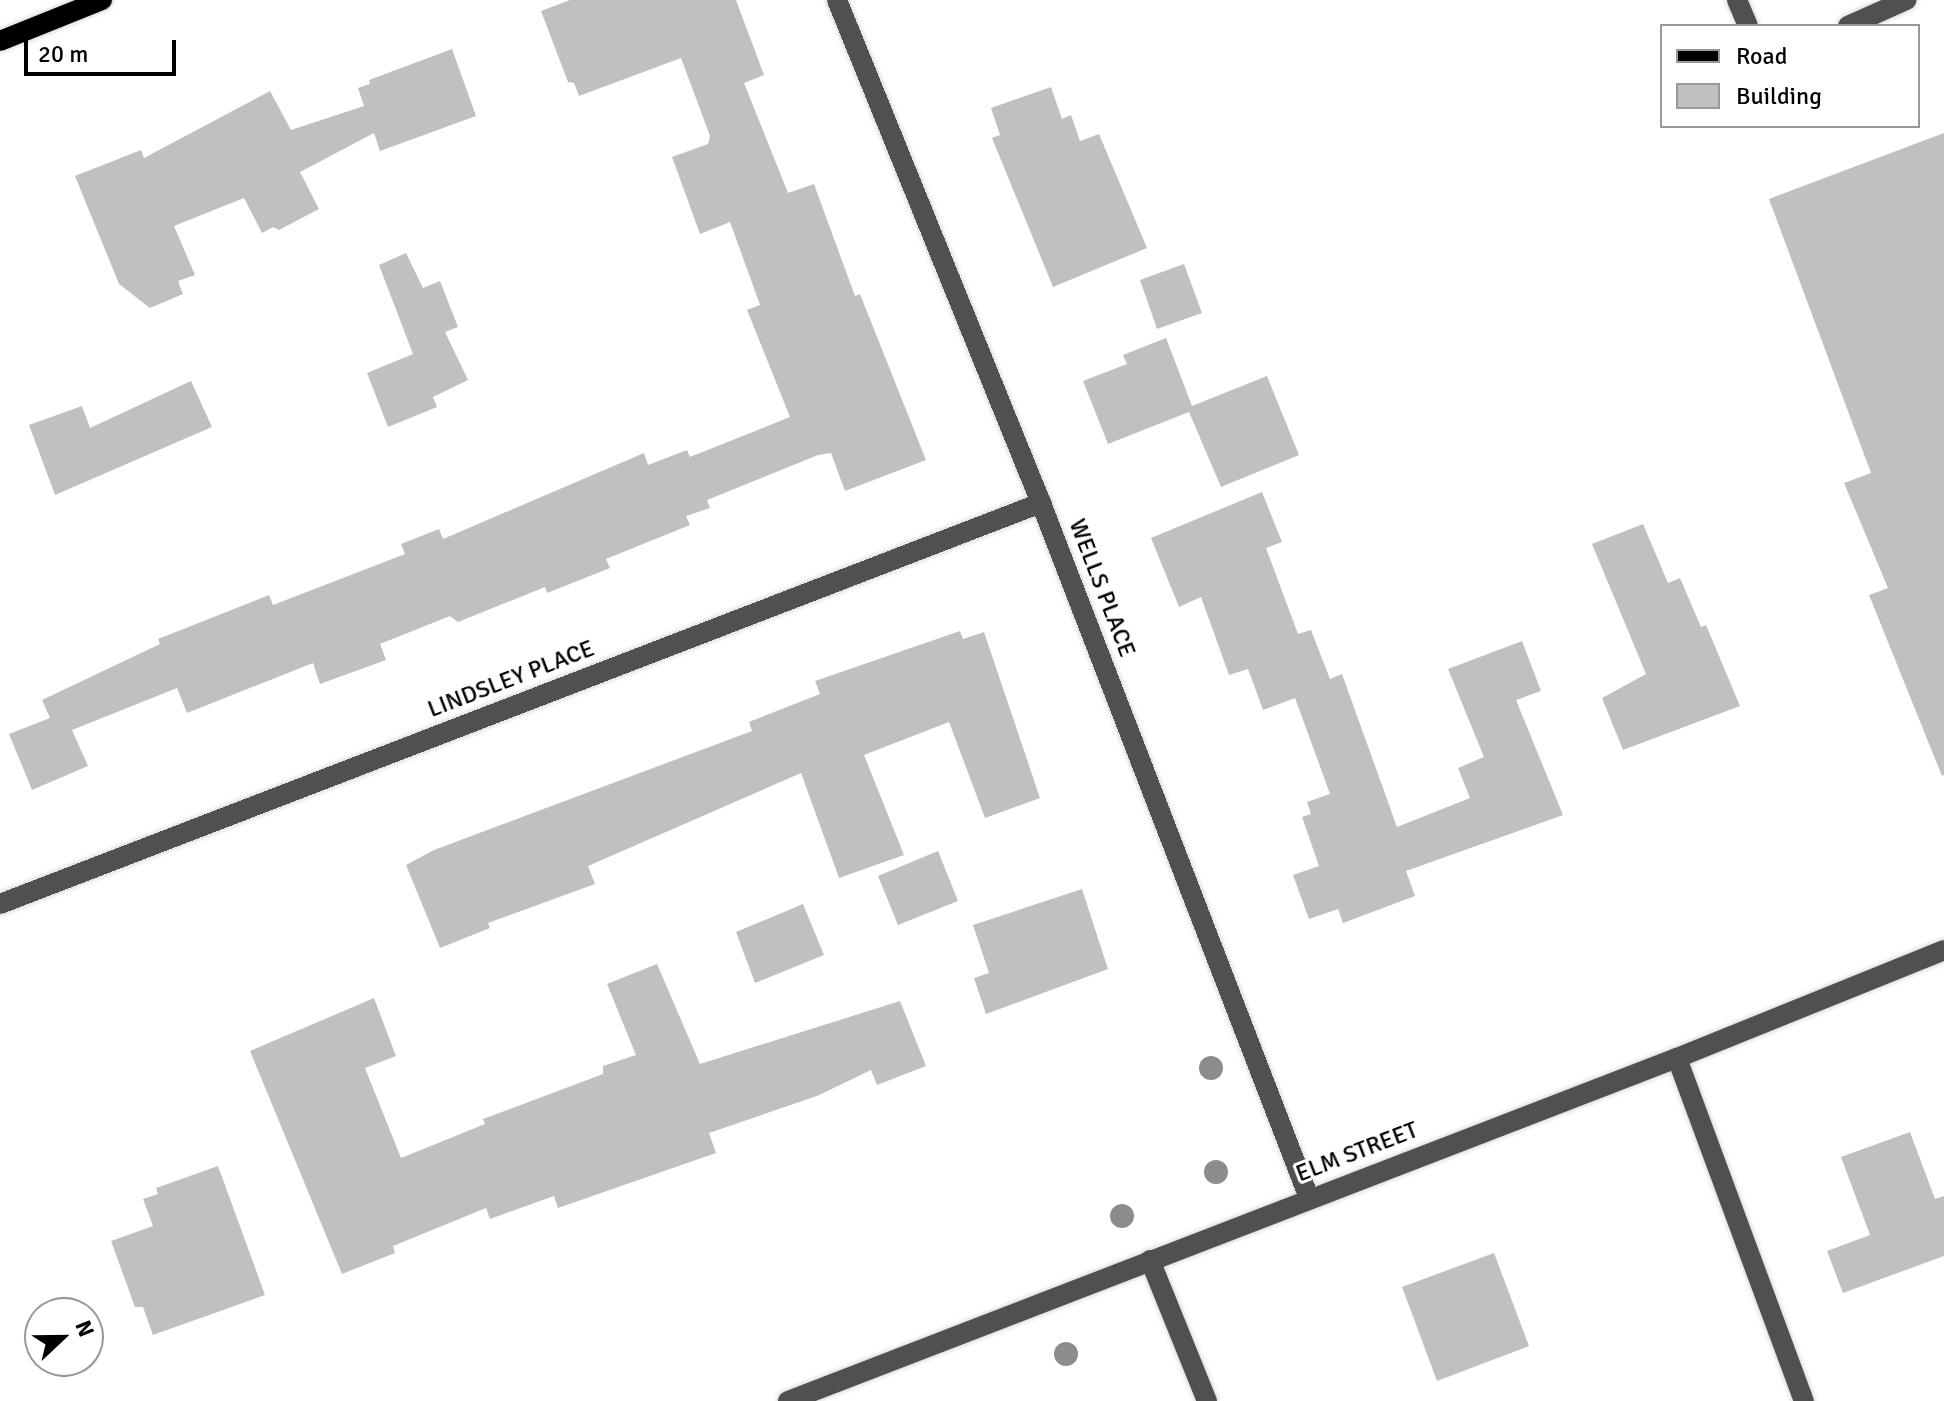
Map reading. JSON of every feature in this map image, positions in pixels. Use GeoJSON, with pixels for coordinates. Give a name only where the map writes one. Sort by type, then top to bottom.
{"type":"FeatureCollection","features":[{"type":"Feature","properties":{"kind":"main road"},"geometry":{"type":"LineString","coordinates":[[0,41],[102,0]]}},
{"type":"Feature","properties":{"kind":"street","name":"WELLS PLACE"},"geometry":{"type":"LineString","coordinates":[[837,0],[1041,503],[1309,1198]]}},
{"type":"Feature","properties":{"kind":"street"},"geometry":{"type":"LineString","coordinates":[[1737,0],[1747,24]]}},
{"type":"Feature","properties":{"kind":"street"},"geometry":{"type":"LineString","coordinates":[[1852,24],[1906,0]]}},
{"type":"Feature","properties":{"kind":"street","name":"LINDSLEY PLACE"},"geometry":{"type":"LineString","coordinates":[[0,904],[1041,503]]}},
{"type":"Feature","properties":{"kind":"street","name":"ELM STREET"},"geometry":{"type":"LineString","coordinates":[[788,1401],[1677,1058],[1944,950]]}},
{"type":"Feature","properties":{"kind":"street"},"geometry":{"type":"LineString","coordinates":[[1677,1058],[1804,1401]]}},
{"type":"Feature","properties":{"kind":"street"},"geometry":{"type":"LineString","coordinates":[[1150,1260],[1207,1401]]}},
{"type":"Feature","properties":{"kind":"building"},"geometry":{"type":"Polygon","coordinates":[[[570,0],[736,0],[764,75],[744,83],[788,193],[814,184],[855,296],[860,294],[926,460],[845,491],[831,453],[818,455],[707,500],[710,508],[686,516],[690,525],[606,559],[610,568],[547,593],[545,587],[458,622],[450,616],[380,644],[386,660],[320,684],[313,663],[187,713],[177,688],[72,730],[88,766],[32,790],[9,734],[50,718],[42,700],[160,644],[158,639],[269,595],[273,605],[405,554],[401,544],[439,529],[443,539],[644,453],[648,465],[687,450],[690,457],[790,417],[747,310],[760,305],[730,222],[700,234],[672,157],[708,144],[710,136],[681,58],[579,96],[574,83],[568,82],[541,11],[570,0]]]}},
{"type":"Feature","properties":{"kind":"building"},"geometry":{"type":"Polygon","coordinates":[[[452,49],[476,116],[380,151],[374,133],[300,172],[319,209],[279,230],[273,227],[262,233],[244,198],[174,226],[195,275],[178,281],[183,294],[150,308],[119,284],[75,176],[141,150],[144,158],[270,91],[291,130],[364,106],[358,88],[370,84],[369,80],[452,49]]]}},
{"type":"Feature","properties":{"kind":"building"},"geometry":{"type":"Polygon","coordinates":[[[1051,87],[1062,119],[1071,115],[1080,141],[1099,134],[1147,248],[1053,287],[992,138],[1000,135],[991,108],[1051,87]]]}},
{"type":"Feature","properties":{"kind":"building"},"geometry":{"type":"Polygon","coordinates":[[[1944,133],[1942,776],[1869,595],[1888,588],[1844,483],[1871,473],[1769,199],[1944,133]]]}},
{"type":"Feature","properties":{"kind":"building"},"geometry":{"type":"Polygon","coordinates":[[[406,253],[423,288],[440,281],[458,327],[445,332],[468,380],[433,397],[437,407],[388,427],[367,373],[413,354],[379,265],[406,253]]]}},
{"type":"Feature","properties":{"kind":"building"},"geometry":{"type":"Polygon","coordinates":[[[1184,264],[1202,313],[1157,329],[1140,280],[1184,264]]]}},
{"type":"Feature","properties":{"kind":"building"},"geometry":{"type":"Polygon","coordinates":[[[1166,338],[1192,406],[1267,376],[1299,455],[1221,487],[1189,412],[1108,444],[1083,381],[1127,364],[1123,355],[1166,338]]]}},
{"type":"Feature","properties":{"kind":"building"},"geometry":{"type":"Polygon","coordinates":[[[191,381],[212,427],[55,495],[29,425],[82,406],[90,428],[191,381]]]}},
{"type":"Feature","properties":{"kind":"building"},"geometry":{"type":"Polygon","coordinates":[[[1262,492],[1282,542],[1266,548],[1298,634],[1311,630],[1330,679],[1342,674],[1397,827],[1470,798],[1458,768],[1484,757],[1448,669],[1522,641],[1541,691],[1516,700],[1563,815],[1406,871],[1415,896],[1343,923],[1338,909],[1309,919],[1293,875],[1319,866],[1302,817],[1311,814],[1307,802],[1330,794],[1295,698],[1263,710],[1248,669],[1229,675],[1201,597],[1179,607],[1151,538],[1262,492]]]}},
{"type":"Feature","properties":{"kind":"building"},"geometry":{"type":"Polygon","coordinates":[[[1643,524],[1668,583],[1680,578],[1701,627],[1706,625],[1740,706],[1623,750],[1602,698],[1646,674],[1592,544],[1643,524]]]}},
{"type":"Feature","properties":{"kind":"building"},"geometry":{"type":"Polygon","coordinates":[[[960,631],[963,639],[984,632],[1040,798],[985,818],[949,722],[864,755],[904,855],[839,878],[801,773],[588,866],[595,884],[488,923],[490,928],[440,948],[406,865],[434,850],[752,731],[749,722],[820,694],[815,681],[960,631]]]}},
{"type":"Feature","properties":{"kind":"building"},"geometry":{"type":"Polygon","coordinates":[[[938,851],[958,901],[898,925],[878,876],[938,851]]]}},
{"type":"Feature","properties":{"kind":"building"},"geometry":{"type":"Polygon","coordinates":[[[1082,889],[1108,969],[986,1014],[974,978],[989,973],[973,925],[1082,889]]]}},
{"type":"Feature","properties":{"kind":"building"},"geometry":{"type":"Polygon","coordinates":[[[803,904],[824,955],[755,983],[736,932],[803,904]]]}},
{"type":"Feature","properties":{"kind":"building"},"geometry":{"type":"Polygon","coordinates":[[[657,964],[700,1064],[900,1001],[926,1066],[877,1085],[871,1070],[817,1096],[709,1133],[716,1153],[558,1208],[554,1196],[490,1219],[486,1208],[393,1246],[395,1253],[342,1274],[250,1051],[374,998],[396,1056],[365,1068],[401,1158],[485,1124],[483,1119],[603,1074],[603,1066],[636,1055],[607,984],[657,964]]]}},
{"type":"Feature","properties":{"kind":"building"},"geometry":{"type":"Polygon","coordinates":[[[1910,1132],[1935,1199],[1944,1196],[1944,1256],[1843,1293],[1827,1251],[1870,1235],[1841,1157],[1910,1132]]]}},
{"type":"Feature","properties":{"kind":"building"},"geometry":{"type":"Polygon","coordinates":[[[218,1166],[265,1295],[153,1335],[143,1307],[135,1307],[111,1241],[153,1226],[143,1199],[158,1194],[156,1188],[218,1166]]]}},
{"type":"Feature","properties":{"kind":"building"},"geometry":{"type":"Polygon","coordinates":[[[1494,1253],[1529,1346],[1437,1381],[1402,1287],[1494,1253]]]}}]}
